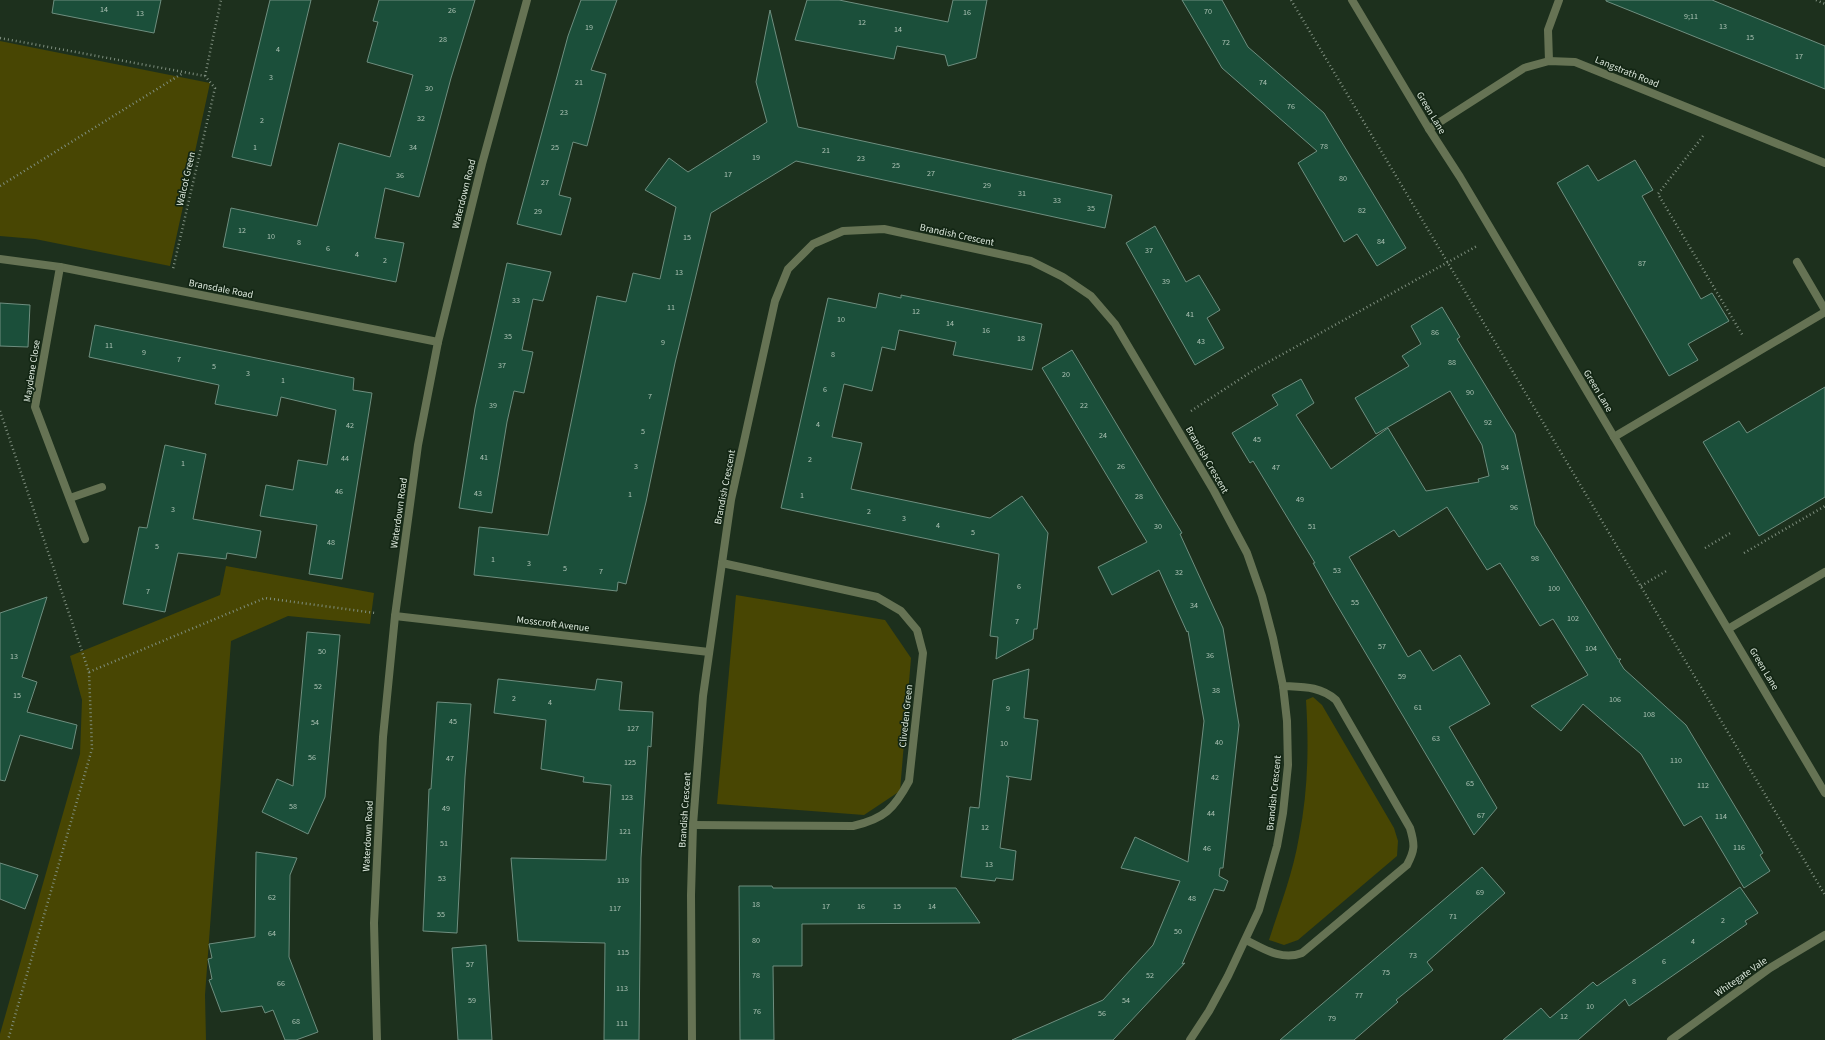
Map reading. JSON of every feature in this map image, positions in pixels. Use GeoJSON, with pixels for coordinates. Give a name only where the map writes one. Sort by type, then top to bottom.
{"type":"FeatureCollection","features":[{"type":"Feature","properties":{"kind":"street","name":"Waterdown Road"},"geometry":{"type":"LineString","coordinates":[[376,1040],[374,923],[383,737],[395,616],[418,445],[438,342],[482,164],[527,0]]}},
{"type":"Feature","properties":{"kind":"street","name":"Green Lane"},"geometry":{"type":"LineString","coordinates":[[1352,0],[1428,129],[1460,177],[1825,793]]}},
{"type":"Feature","properties":{"kind":"street"},"geometry":{"type":"LineString","coordinates":[[1549,60],[1548,30],[1559,0]]}},
{"type":"Feature","properties":{"kind":"street","name":"Langstrath Road"},"geometry":{"type":"LineString","coordinates":[[1428,129],[1524,68],[1549,60],[1575,62],[1825,163]]}},
{"type":"Feature","properties":{"kind":"street","name":"Brandish Crescent"},"geometry":{"type":"LineString","coordinates":[[692,1040],[691,895],[693,825],[703,696],[731,500],[775,301],[788,269],[813,244],[844,231],[884,229],[1031,261],[1063,277],[1091,296],[1115,324],[1214,491],[1247,552],[1272,631],[1283,686],[1287,721],[1288,765],[1283,813],[1277,846],[1259,910],[1246,940],[1209,1011],[1190,1040]]}},
{"type":"Feature","properties":{"kind":"street","name":"Bransdale Road"},"geometry":{"type":"LineString","coordinates":[[0,260],[60,267],[438,342]]}},
{"type":"Feature","properties":{"kind":"street"},"geometry":{"type":"LineString","coordinates":[[1614,437],[1825,311],[1797,262]]}},
{"type":"Feature","properties":{"kind":"street","name":"Maydene Close"},"geometry":{"type":"LineString","coordinates":[[60,267],[35,407],[85,540]]}},
{"type":"Feature","properties":{"kind":"street"},"geometry":{"type":"LineString","coordinates":[[70,498],[102,487]]}},
{"type":"Feature","properties":{"kind":"street","name":"Cliveden Green"},"geometry":{"type":"LineString","coordinates":[[693,825],[853,826],[872,822],[888,811],[899,799],[909,782],[923,653],[917,630],[901,611],[877,597],[722,564]]}},
{"type":"Feature","properties":{"kind":"street"},"geometry":{"type":"LineString","coordinates":[[1728,629],[1825,572]]}},
{"type":"Feature","properties":{"kind":"street","name":"Mosscroft Avenue"},"geometry":{"type":"LineString","coordinates":[[395,616],[709,652]]}},
{"type":"Feature","properties":{"kind":"street"},"geometry":{"type":"LineString","coordinates":[[1246,940],[1282,956],[1293,957],[1302,953],[1406,865],[1414,852],[1414,842],[1410,828],[1336,700],[1327,693],[1316,688],[1283,686]]}},
{"type":"Feature","properties":{"kind":"street","name":"Whitegate Vale"},"geometry":{"type":"LineString","coordinates":[[1671,1040],[1770,968],[1825,935]]}},
{"type":"Feature","properties":{"kind":"path"},"geometry":{"type":"LineString","coordinates":[[0,38],[204,76],[221,0]]}},
{"type":"Feature","properties":{"kind":"path"},"geometry":{"type":"LineString","coordinates":[[1291,0],[1825,895]]}},
{"type":"Feature","properties":{"kind":"path"},"geometry":{"type":"LineString","coordinates":[[1816,0],[1825,4]]}},
{"type":"Feature","properties":{"kind":"path"},"geometry":{"type":"LineString","coordinates":[[0,186],[184,72]]}},
{"type":"Feature","properties":{"kind":"path","name":"Walcot Green"},"geometry":{"type":"LineString","coordinates":[[169,288],[215,88],[204,76]]}},
{"type":"Feature","properties":{"kind":"path"},"geometry":{"type":"LineString","coordinates":[[1716,119],[1658,194],[1753,354]]}},
{"type":"Feature","properties":{"kind":"path"},"geometry":{"type":"LineString","coordinates":[[1173,422],[1254,370],[1495,236]]}},
{"type":"Feature","properties":{"kind":"path"},"geometry":{"type":"LineString","coordinates":[[0,411],[90,672],[92,749],[8,1040]]}},
{"type":"Feature","properties":{"kind":"path"},"geometry":{"type":"LineString","coordinates":[[1744,553],[1825,506]]}},
{"type":"Feature","properties":{"kind":"path"},"geometry":{"type":"LineString","coordinates":[[90,672],[264,598],[395,616]]}},
{"type":"Feature","properties":{"kind":"shaded area"},"geometry":{"type":"Polygon","coordinates":[[[0,41],[210,83],[170,266],[35,239],[0,236],[0,41]]]}},
{"type":"Feature","properties":{"kind":"shaded area"},"geometry":{"type":"Polygon","coordinates":[[[226,566],[374,593],[370,624],[288,616],[231,641],[205,995],[206,1040],[0,1040],[0,1034],[80,754],[82,700],[70,656],[220,595],[226,566]]]}},
{"type":"Feature","properties":{"kind":"shaded area"},"geometry":{"type":"Polygon","coordinates":[[[736,595],[885,620],[911,658],[900,791],[864,815],[717,804],[736,595]]]}},
{"type":"Feature","properties":{"kind":"shaded area"},"geometry":{"type":"Polygon","coordinates":[[[1313,697],[1322,705],[1394,828],[1398,841],[1397,856],[1298,940],[1284,945],[1269,940],[1290,876],[1299,837],[1307,769],[1306,700],[1313,697]]]}},
{"type":"Feature","properties":{"kind":"building"},"geometry":{"type":"Polygon","coordinates":[[[54,0],[161,0],[154,33],[52,13],[54,0]]]}},
{"type":"Feature","properties":{"kind":"building"},"geometry":{"type":"Polygon","coordinates":[[[270,0],[311,0],[271,166],[232,157],[270,0]]]}},
{"type":"Feature","properties":{"kind":"building"},"geometry":{"type":"Polygon","coordinates":[[[379,0],[475,0],[451,78],[419,197],[385,188],[375,238],[404,243],[396,282],[223,247],[231,208],[317,226],[339,143],[390,157],[413,75],[367,62],[378,22],[373,21],[379,0]]]}},
{"type":"Feature","properties":{"kind":"building"},"geometry":{"type":"Polygon","coordinates":[[[581,0],[617,0],[591,70],[606,74],[587,146],[573,142],[559,195],[571,198],[561,235],[517,224],[568,36],[581,0]]]}},
{"type":"Feature","properties":{"kind":"building"},"geometry":{"type":"Polygon","coordinates":[[[807,0],[839,0],[948,22],[953,0],[987,0],[976,58],[948,66],[945,55],[897,46],[894,59],[795,40],[807,0]]]}},
{"type":"Feature","properties":{"kind":"building"},"geometry":{"type":"Polygon","coordinates":[[[1182,0],[1222,0],[1248,47],[1324,113],[1406,248],[1377,266],[1357,234],[1344,242],[1298,163],[1317,151],[1222,68],[1182,0]]]}},
{"type":"Feature","properties":{"kind":"building"},"geometry":{"type":"Polygon","coordinates":[[[1712,0],[1825,46],[1825,89],[1606,1],[1712,0]]]}},
{"type":"Feature","properties":{"kind":"building"},"geometry":{"type":"Polygon","coordinates":[[[770,10],[798,127],[1112,195],[1105,228],[796,161],[711,213],[675,363],[646,502],[626,584],[618,582],[617,591],[474,575],[479,527],[548,535],[597,296],[626,302],[633,273],[660,279],[676,207],[645,190],[669,158],[688,172],[767,122],[756,82],[770,10]]]}},
{"type":"Feature","properties":{"kind":"building"},"geometry":{"type":"Polygon","coordinates":[[[1635,160],[1653,190],[1642,196],[1701,299],[1712,293],[1729,321],[1688,344],[1698,360],[1669,376],[1557,183],[1588,165],[1598,181],[1635,160]]]}},
{"type":"Feature","properties":{"kind":"building"},"geometry":{"type":"Polygon","coordinates":[[[1155,226],[1186,282],[1199,275],[1220,310],[1207,318],[1224,348],[1195,365],[1126,243],[1155,226]]]}},
{"type":"Feature","properties":{"kind":"building"},"geometry":{"type":"Polygon","coordinates":[[[507,263],[551,272],[543,301],[533,299],[522,350],[533,352],[524,393],[514,391],[507,422],[492,513],[459,508],[475,408],[507,263]]]}},
{"type":"Feature","properties":{"kind":"building"},"geometry":{"type":"Polygon","coordinates":[[[879,293],[901,298],[901,295],[1042,324],[1032,370],[953,355],[956,342],[899,330],[895,350],[882,347],[872,391],[844,384],[832,437],[862,443],[851,489],[990,518],[1022,496],[1048,533],[1037,629],[1034,629],[1033,639],[996,659],[998,637],[990,636],[999,554],[781,508],[828,298],[876,308],[879,293]]]}},
{"type":"Feature","properties":{"kind":"building"},"geometry":{"type":"Polygon","coordinates":[[[0,303],[30,305],[28,347],[0,346],[0,303]]]}},
{"type":"Feature","properties":{"kind":"building"},"geometry":{"type":"Polygon","coordinates":[[[1442,307],[1460,337],[1457,339],[1515,434],[1535,525],[1618,659],[1621,659],[1619,661],[1624,669],[1686,725],[1763,853],[1760,855],[1770,871],[1744,888],[1701,816],[1684,826],[1641,754],[1583,704],[1561,731],[1531,706],[1588,675],[1553,619],[1540,626],[1500,563],[1487,570],[1447,507],[1399,537],[1394,530],[1349,557],[1408,657],[1420,650],[1433,671],[1460,655],[1490,704],[1449,727],[1497,808],[1474,835],[1331,595],[1313,563],[1315,563],[1253,461],[1250,463],[1232,433],[1278,405],[1272,395],[1301,379],[1314,403],[1296,415],[1331,469],[1388,428],[1426,491],[1479,482],[1478,479],[1489,476],[1482,445],[1450,391],[1376,434],[1355,398],[1409,366],[1402,356],[1421,344],[1411,326],[1442,307]]]}},
{"type":"Feature","properties":{"kind":"building"},"geometry":{"type":"Polygon","coordinates":[[[95,325],[354,378],[353,390],[372,393],[342,579],[309,574],[317,525],[260,516],[266,485],[293,490],[298,460],[327,465],[336,410],[281,397],[277,416],[215,404],[219,385],[89,357],[95,325]]]}},
{"type":"Feature","properties":{"kind":"building"},"geometry":{"type":"Polygon","coordinates":[[[1072,350],[1182,533],[1180,534],[1223,628],[1239,725],[1223,868],[1220,868],[1219,876],[1228,881],[1224,891],[1214,889],[1182,964],[1185,963],[1113,1040],[1012,1040],[1103,1000],[1153,945],[1180,881],[1121,868],[1135,837],[1188,862],[1204,721],[1188,631],[1187,632],[1159,570],[1112,595],[1098,567],[1147,542],[1042,368],[1072,350]]]}},
{"type":"Feature","properties":{"kind":"building"},"geometry":{"type":"Polygon","coordinates":[[[1825,387],[1825,497],[1759,536],[1703,442],[1739,421],[1747,433],[1825,387]]]}},
{"type":"Feature","properties":{"kind":"building"},"geometry":{"type":"Polygon","coordinates":[[[165,445],[206,454],[193,519],[261,531],[256,558],[227,553],[226,559],[178,553],[165,612],[123,604],[139,527],[147,528],[165,445]]]}},
{"type":"Feature","properties":{"kind":"building"},"geometry":{"type":"Polygon","coordinates":[[[47,597],[22,677],[37,682],[27,712],[77,725],[72,749],[20,735],[5,781],[0,780],[0,613],[47,597]]]}},
{"type":"Feature","properties":{"kind":"building"},"geometry":{"type":"Polygon","coordinates":[[[307,632],[340,635],[325,797],[308,834],[262,812],[277,779],[293,786],[307,632]]]}},
{"type":"Feature","properties":{"kind":"building"},"geometry":{"type":"Polygon","coordinates":[[[1029,669],[1024,718],[1038,720],[1031,780],[1006,776],[1009,778],[1000,848],[1016,851],[1013,880],[996,878],[995,881],[961,877],[970,807],[979,808],[993,680],[1029,669]]]}},
{"type":"Feature","properties":{"kind":"building"},"geometry":{"type":"Polygon","coordinates":[[[498,679],[595,690],[597,679],[622,682],[619,710],[653,712],[651,747],[648,746],[641,858],[639,1040],[604,1040],[605,943],[518,941],[511,858],[606,860],[611,785],[583,782],[584,777],[541,769],[546,720],[494,713],[498,679]]]}},
{"type":"Feature","properties":{"kind":"building"},"geometry":{"type":"Polygon","coordinates":[[[437,702],[471,704],[465,777],[457,933],[423,931],[429,789],[431,789],[437,702]]]}},
{"type":"Feature","properties":{"kind":"building"},"geometry":{"type":"Polygon","coordinates":[[[256,852],[297,858],[290,875],[289,957],[318,1032],[296,1040],[285,1040],[273,1010],[265,1013],[262,1006],[221,1012],[209,980],[212,979],[208,959],[212,958],[209,944],[255,937],[256,852]]]}},
{"type":"Feature","properties":{"kind":"building"},"geometry":{"type":"Polygon","coordinates":[[[0,863],[38,875],[25,909],[0,899],[0,863]]]}},
{"type":"Feature","properties":{"kind":"building"},"geometry":{"type":"Polygon","coordinates":[[[1482,867],[1505,893],[1427,962],[1433,970],[1396,1000],[1398,1002],[1354,1040],[1280,1040],[1482,867]]]}},
{"type":"Feature","properties":{"kind":"building"},"geometry":{"type":"Polygon","coordinates":[[[739,886],[772,886],[773,888],[956,888],[980,923],[802,924],[802,966],[773,966],[774,1040],[740,1040],[739,886]]]}},
{"type":"Feature","properties":{"kind":"building"},"geometry":{"type":"Polygon","coordinates":[[[1740,887],[1758,913],[1745,921],[1747,924],[1629,1006],[1625,999],[1578,1040],[1503,1040],[1541,1008],[1550,1018],[1593,982],[1597,986],[1740,887]]]}},
{"type":"Feature","properties":{"kind":"building"},"geometry":{"type":"Polygon","coordinates":[[[486,945],[492,1040],[458,1040],[452,948],[486,945]]]}}]}
